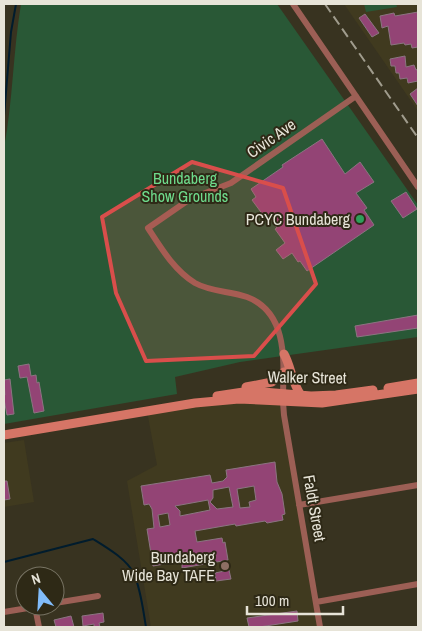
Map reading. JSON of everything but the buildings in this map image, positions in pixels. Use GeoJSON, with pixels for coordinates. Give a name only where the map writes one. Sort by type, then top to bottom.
{"type":"FeatureCollection","features":[{"type":"Feature","properties":{"kind":"main road"},"geometry":{"type":"LineString","coordinates":[[284,354],[290,365],[296,388],[301,395]]}},
{"type":"Feature","properties":{"kind":"main road"},"geometry":{"type":"LineString","coordinates":[[208,398],[226,390],[272,382],[284,372]]}},
{"type":"Feature","properties":{"kind":"main road","name":"Walker Street"},"geometry":{"type":"LineString","coordinates":[[4,435],[195,403],[238,399],[283,398],[301,395],[336,395],[418,383]]}},
{"type":"Feature","properties":{"kind":"main road","name":"Walker Street"},"geometry":{"type":"LineString","coordinates":[[195,403],[208,398],[250,391],[322,403],[418,390]]}},
{"type":"Feature","properties":{"kind":"street"},"geometry":{"type":"LineString","coordinates":[[293,4],[418,187]]}},
{"type":"Feature","properties":{"kind":"street","name":"Civic Ave"},"geometry":{"type":"LineString","coordinates":[[148,228],[190,199],[231,183],[356,96]]}},
{"type":"Feature","properties":{"kind":"street","name":"Faldt Street"},"geometry":{"type":"LineString","coordinates":[[148,228],[170,260],[187,278],[207,288],[246,297],[264,309],[276,325],[284,354],[284,415],[320,627]]}},
{"type":"Feature","properties":{"kind":"street"},"geometry":{"type":"LineString","coordinates":[[299,505],[418,485]]}},
{"type":"Feature","properties":{"kind":"street"},"geometry":{"type":"LineString","coordinates":[[316,602],[418,584]]}},
{"type":"Feature","properties":{"kind":"street"},"geometry":{"type":"LineString","coordinates":[[65,601],[98,596]]}},
{"type":"Feature","properties":{"kind":"highlighted area"},"geometry":{"type":"Polygon","coordinates":[[[192,162],[283,188],[316,284],[254,356],[146,361],[116,293],[102,217],[192,162]]]}},
{"type":"Feature","properties":{"kind":"shaded area"},"geometry":{"type":"Polygon","coordinates":[[[344,4],[418,4],[418,111],[344,4]]]}},
{"type":"Feature","properties":{"kind":"shaded area","name":"Bundaberg Wide Bay TAFE"},"geometry":{"type":"Polygon","coordinates":[[[195,403],[283,403],[319,626],[151,627],[127,481],[157,465],[147,411],[195,403]]]}},
{"type":"Feature","properties":{"kind":"shaded area"},"geometry":{"type":"Polygon","coordinates":[[[24,440],[34,502],[4,507],[4,443],[24,440]]]}},
{"type":"Feature","properties":{"kind":"green space","name":"Bundaberg Show Grounds"},"geometry":{"type":"Polygon","coordinates":[[[21,4],[277,4],[418,205],[418,337],[240,362],[175,377],[177,394],[4,424],[4,148],[21,4]]]}},
{"type":"Feature","properties":{"kind":"green space"},"geometry":{"type":"Polygon","coordinates":[[[364,4],[396,4],[397,7],[366,12],[364,4]]]}},
{"type":"Feature","properties":{"kind":"waterway"},"geometry":{"type":"LineString","coordinates":[[4,116],[11,32],[16,4]]}},
{"type":"Feature","properties":{"kind":"waterway"},"geometry":{"type":"LineString","coordinates":[[4,562],[93,539],[116,554],[131,569],[142,600],[146,627]]}},
{"type":"Feature","properties":{"kind":"railway"},"geometry":{"type":"LineString","coordinates":[[325,4],[418,138]]}},
{"type":"Feature","properties":{"kind":"place","name":"PCYC Bundaberg"},"geometry":{"type":"Point","coordinates":[360,219]}},
{"type":"Feature","properties":{"kind":"place","name":"Bundaberg Wide Bay TAFE"},"geometry":{"type":"Point","coordinates":[225,566]}}]}
